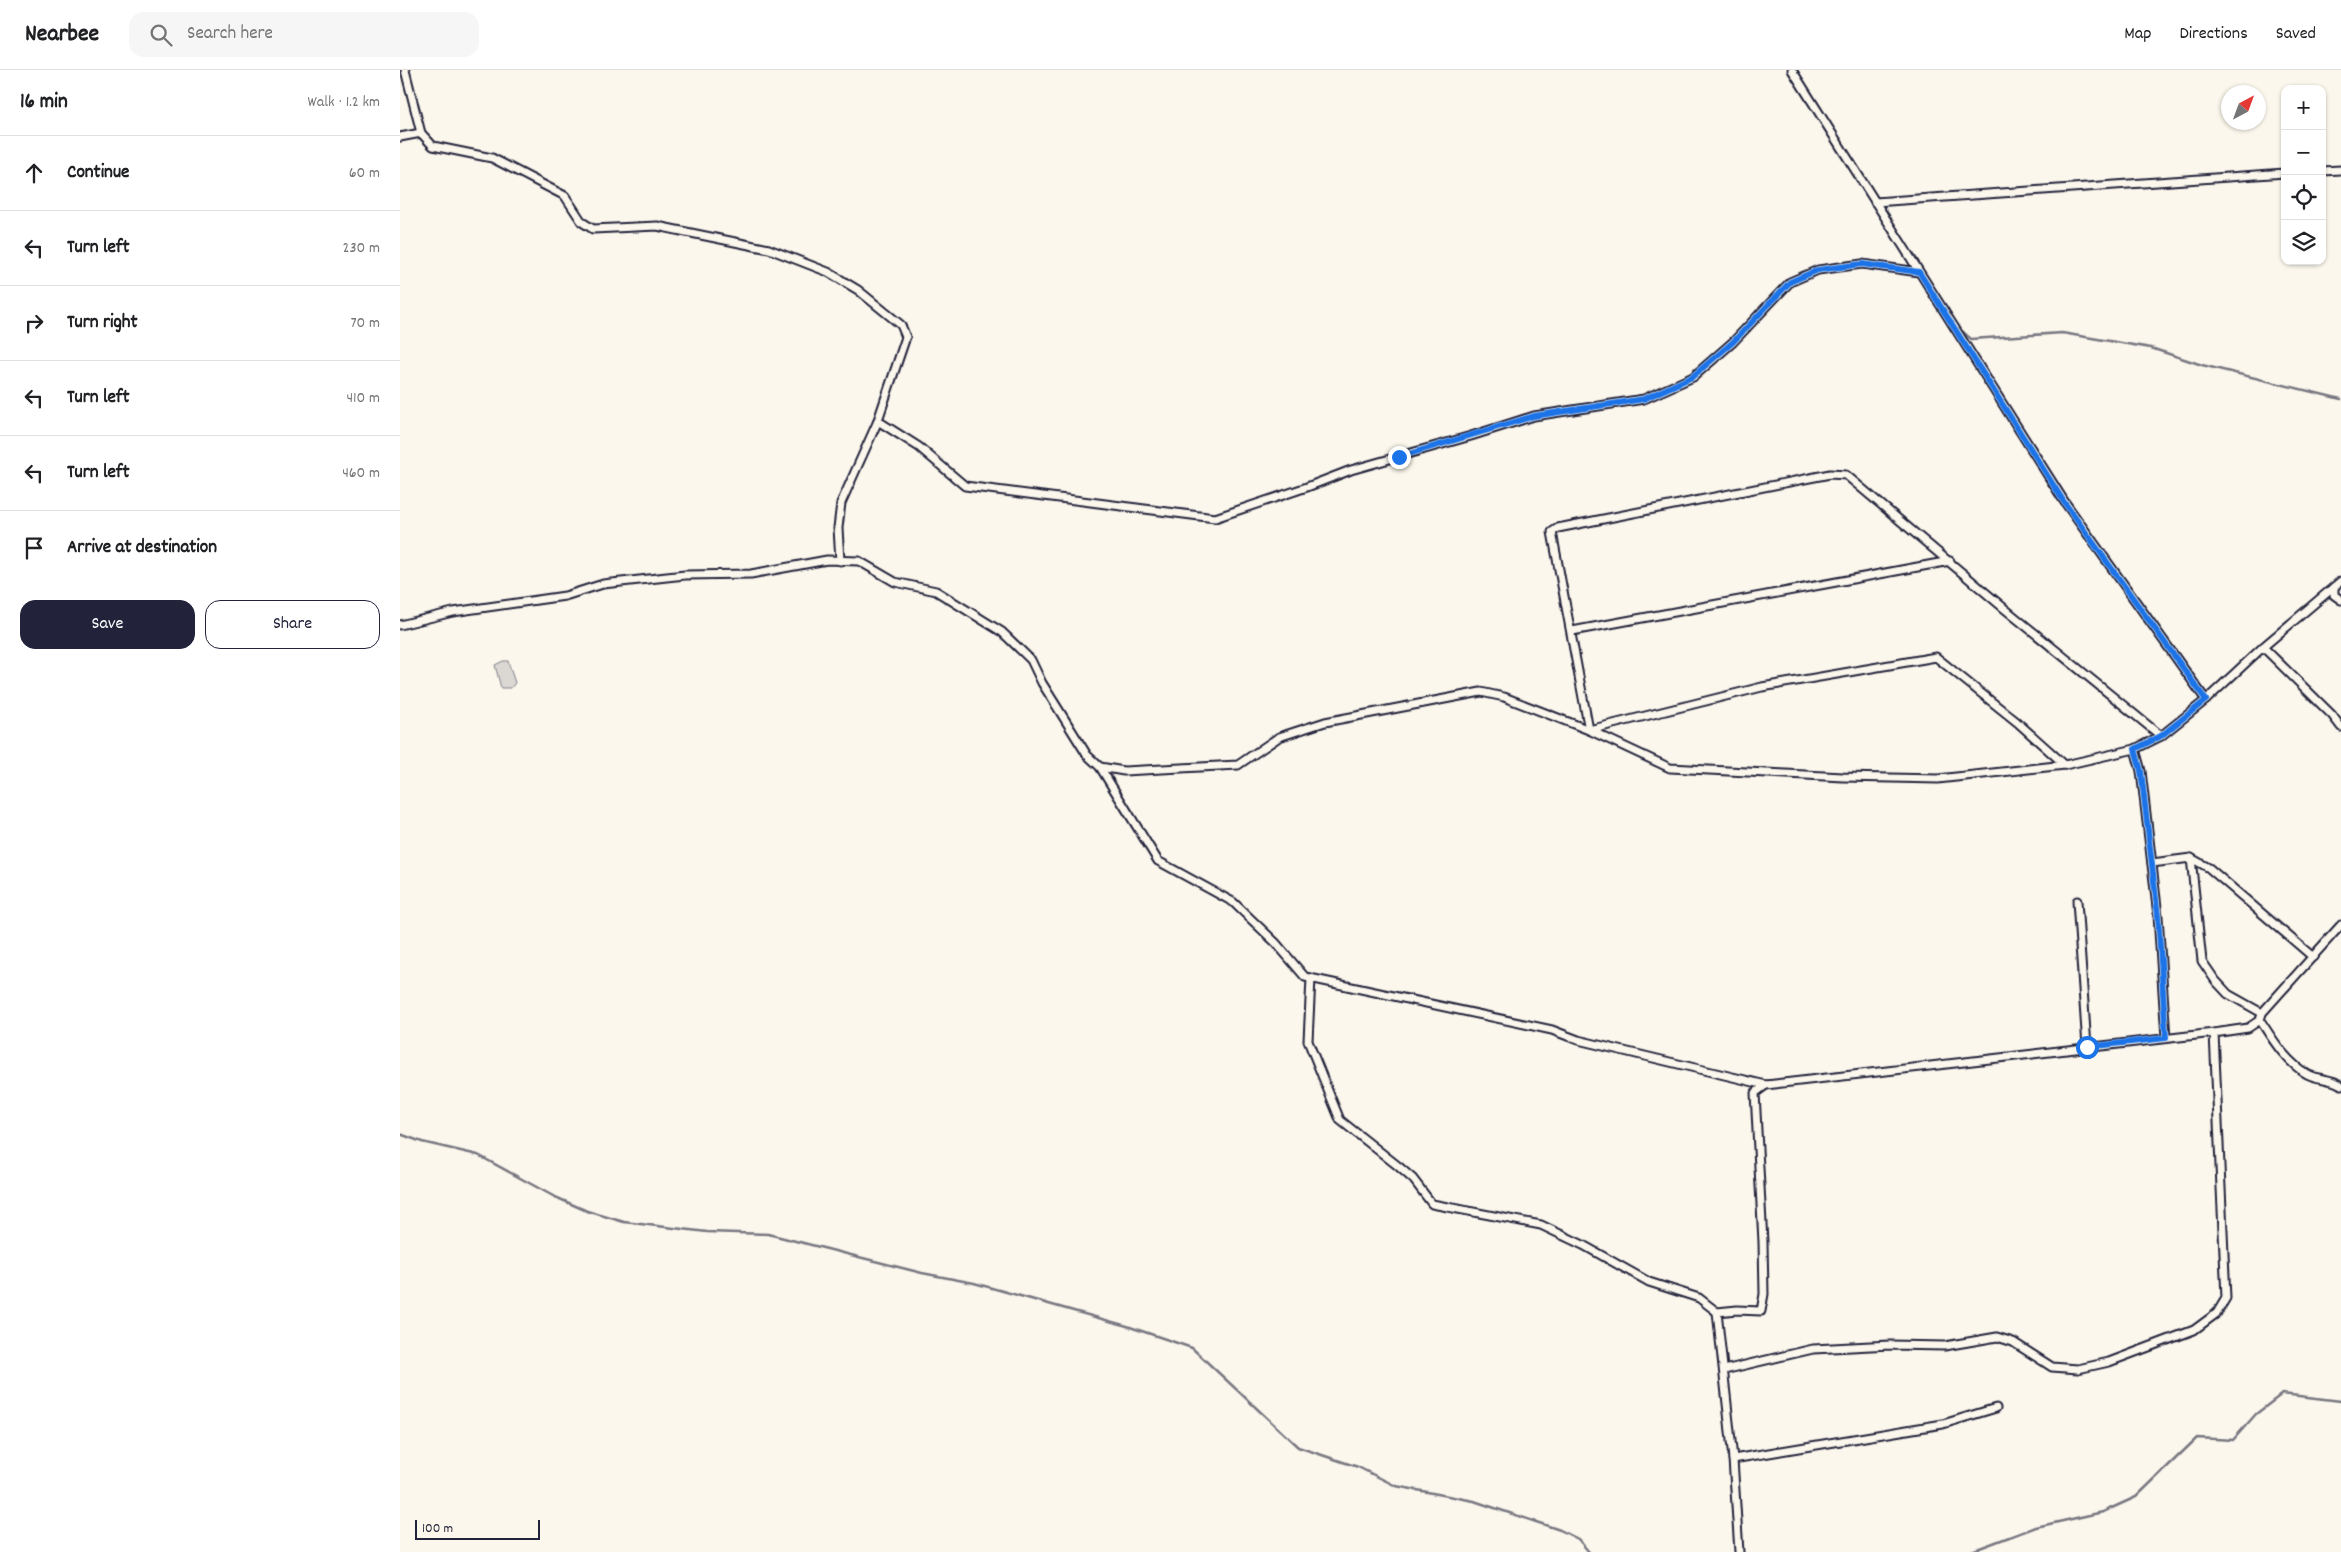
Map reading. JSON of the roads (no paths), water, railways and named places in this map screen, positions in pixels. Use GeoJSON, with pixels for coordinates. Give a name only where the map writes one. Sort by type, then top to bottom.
{"type":"FeatureCollection","features":[{"type":"Feature","properties":{"kind":"street"},"geometry":{"type":"LineString","coordinates":[[405,70],[422,133],[433,146],[492,158],[566,196],[582,222],[593,228],[657,226],[769,249],[828,272],[858,290],[901,325],[906,337],[878,421],[841,503],[838,528],[840,561]]}},
{"type":"Feature","properties":{"kind":"street"},"geometry":{"type":"LineString","coordinates":[[1792,70],[2064,502],[2206,700]]}},
{"type":"Feature","properties":{"kind":"street"},"geometry":{"type":"LineString","coordinates":[[400,138],[422,133]]}},
{"type":"Feature","properties":{"kind":"street"},"geometry":{"type":"LineString","coordinates":[[2326,171],[2341,170]]}},
{"type":"Feature","properties":{"kind":"street"},"geometry":{"type":"LineString","coordinates":[[1875,202],[2281,174]]}},
{"type":"Feature","properties":{"kind":"street"},"geometry":{"type":"LineString","coordinates":[[878,421],[918,447],[965,486],[1215,518],[1351,470],[1534,416],[1644,399],[1692,377],[1733,342],[1790,282],[1818,270],[1862,264],[1919,272]]}},
{"type":"Feature","properties":{"kind":"street"},"geometry":{"type":"LineString","coordinates":[[1588,730],[1572,631],[1552,532],[1830,474],[1846,475],[2012,615],[2161,736]]}},
{"type":"Feature","properties":{"kind":"street"},"geometry":{"type":"LineString","coordinates":[[400,625],[453,612],[565,596],[603,584],[685,575],[751,574],[827,560],[859,562],[895,582],[936,591],[1002,632],[1031,660],[1042,683],[1087,755],[1100,767],[1158,861],[1233,902],[1276,943],[1305,977],[1552,1030],[1578,1040],[1766,1085],[2248,1028],[2261,1016],[2341,925]]}},
{"type":"Feature","properties":{"kind":"street"},"geometry":{"type":"LineString","coordinates":[[1572,631],[1950,561]]}},
{"type":"Feature","properties":{"kind":"street"},"geometry":{"type":"LineString","coordinates":[[1100,767],[1124,771],[1238,765],[1280,737],[1325,722],[1481,692],[1504,697],[1588,730],[1670,768],[1843,777],[1938,779],[2065,765],[2135,749],[2161,736],[2206,700],[2263,647],[2341,581]]}},
{"type":"Feature","properties":{"kind":"street"},"geometry":{"type":"LineString","coordinates":[[2334,587],[2334,594],[2341,600]]}},
{"type":"Feature","properties":{"kind":"street"},"geometry":{"type":"LineString","coordinates":[[2263,647],[2341,727]]}},
{"type":"Feature","properties":{"kind":"street"},"geometry":{"type":"LineString","coordinates":[[1588,730],[1762,687],[1936,657],[2017,722],[2065,765]]}},
{"type":"Feature","properties":{"kind":"street"},"geometry":{"type":"LineString","coordinates":[[2135,749],[2141,771],[2158,916],[2166,1038]]}},
{"type":"Feature","properties":{"kind":"street"},"geometry":{"type":"LineString","coordinates":[[2152,864],[2191,858],[2209,868],[2313,957]]}},
{"type":"Feature","properties":{"kind":"street"},"geometry":{"type":"LineString","coordinates":[[2191,858],[2202,961],[2215,980],[2228,994],[2261,1016],[2280,1051],[2308,1075],[2336,1082],[2341,1086]]}},
{"type":"Feature","properties":{"kind":"street"},"geometry":{"type":"LineString","coordinates":[[2077,901],[2087,1047]]}},
{"type":"Feature","properties":{"kind":"street"},"geometry":{"type":"LineString","coordinates":[[1311,978],[1308,1041],[1340,1120],[1413,1179],[1432,1204],[1541,1225],[1583,1245],[1649,1282],[1699,1298],[1717,1312],[1737,1310],[1760,1311],[1764,1294],[1755,1093],[1766,1085]]}},
{"type":"Feature","properties":{"kind":"street"},"geometry":{"type":"LineString","coordinates":[[1724,1370],[1813,1349],[1945,1346],[1997,1337],[2014,1342],[2052,1367],[2078,1369],[2109,1362],[2194,1330],[2217,1313],[2226,1298],[2214,1033]]}},
{"type":"Feature","properties":{"kind":"street"},"geometry":{"type":"LineString","coordinates":[[1717,1312],[1733,1459],[1739,1552]]}},
{"type":"Feature","properties":{"kind":"street"},"geometry":{"type":"LineString","coordinates":[[1733,1459],[1943,1424],[1996,1408]]}},
{"type":"Feature","properties":{"kind":"waterway"},"geometry":{"type":"LineString","coordinates":[[1962,331],[1971,339],[2062,333],[2151,348],[2202,365],[2341,399]]}},
{"type":"Feature","properties":{"kind":"waterway"},"geometry":{"type":"LineString","coordinates":[[400,1134],[422,1142],[478,1155],[553,1196],[587,1211],[624,1222],[707,1232],[768,1234],[922,1273],[974,1283],[1127,1326],[1192,1348],[1298,1447],[1358,1467],[1396,1486],[1474,1501],[1560,1530],[1578,1539],[1589,1552]]}},
{"type":"Feature","properties":{"kind":"waterway"},"geometry":{"type":"LineString","coordinates":[[1969,1552],[2036,1527],[2103,1512],[2136,1497],[2197,1438],[2233,1440],[2256,1414],[2282,1394],[2341,1401]]}}]}
